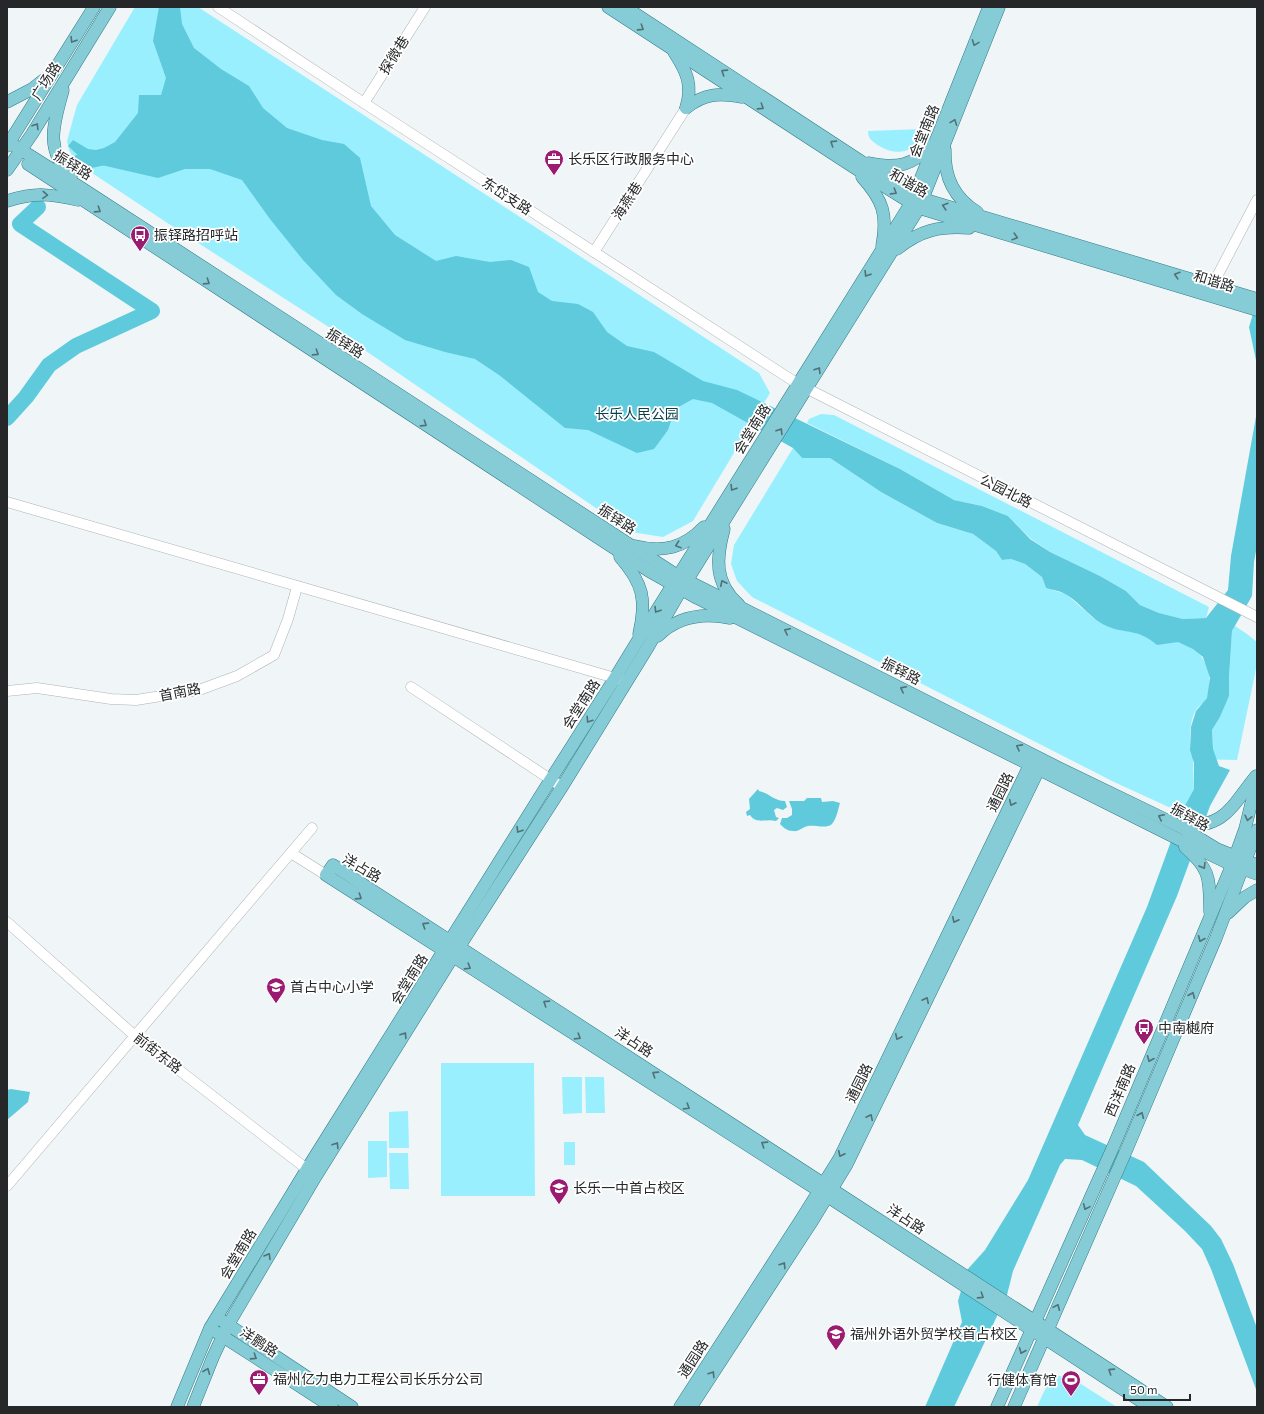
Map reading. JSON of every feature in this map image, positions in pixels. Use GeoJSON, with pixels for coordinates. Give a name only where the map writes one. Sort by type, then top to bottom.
{"type":"FeatureCollection","features":[{"type":"Feature","properties":{"kind":"main road","name":"广场路"},"geometry":{"type":"LineString","coordinates":[[7,170],[11,148],[53,72],[94,7]]}},
{"type":"Feature","properties":{"kind":"main road","name":"广场路"},"geometry":{"type":"LineString","coordinates":[[11,148],[65,80],[110,7]]}},
{"type":"Feature","properties":{"kind":"main road","name":"和谐路"},"geometry":{"type":"LineString","coordinates":[[608,7],[747,98],[917,201],[1255,304]]}},
{"type":"Feature","properties":{"kind":"main road","name":"和谐路"},"geometry":{"type":"LineString","coordinates":[[625,7],[858,165]]}},
{"type":"Feature","properties":{"kind":"main road","name":"会堂南路"},"geometry":{"type":"LineString","coordinates":[[941,141],[989,7]]}},
{"type":"Feature","properties":{"kind":"main road","name":"会堂南路"},"geometry":{"type":"LineString","coordinates":[[454,944],[562,788],[621,680],[637,642],[680,583],[917,201],[941,141],[999,7]]}},
{"type":"Feature","properties":{"kind":"main road"},"geometry":{"type":"LineString","coordinates":[[673,50],[682,64],[689,82],[690,89],[686,108]]}},
{"type":"Feature","properties":{"kind":"main road"},"geometry":{"type":"LineString","coordinates":[[7,102],[32,89],[53,72]]}},
{"type":"Feature","properties":{"kind":"main road"},"geometry":{"type":"LineString","coordinates":[[65,80],[54,127],[53,144],[55,153],[62,168],[83,189]]}},
{"type":"Feature","properties":{"kind":"main road"},"geometry":{"type":"LineString","coordinates":[[686,108],[696,101],[714,94],[747,98]]}},
{"type":"Feature","properties":{"kind":"main road"},"geometry":{"type":"LineString","coordinates":[[858,165],[891,167],[904,165],[915,160],[941,141],[949,180],[952,187],[966,205],[992,225]]}},
{"type":"Feature","properties":{"kind":"main road","name":"振铎路"},"geometry":{"type":"LineString","coordinates":[[11,148],[83,189],[618,537],[680,583]]}},
{"type":"Feature","properties":{"kind":"main road","name":"振铎路"},"geometry":{"type":"LineString","coordinates":[[11,148],[85,202],[649,571],[680,583],[745,617],[1239,863]]}},
{"type":"Feature","properties":{"kind":"main road"},"geometry":{"type":"LineString","coordinates":[[858,165],[882,207],[885,224],[885,254]]}},
{"type":"Feature","properties":{"kind":"main road"},"geometry":{"type":"LineString","coordinates":[[7,201],[24,196],[43,194],[85,202]]}},
{"type":"Feature","properties":{"kind":"main road"},"geometry":{"type":"LineString","coordinates":[[885,254],[912,238],[937,228],[992,225]]}},
{"type":"Feature","properties":{"kind":"main road","name":"和谐路"},"geometry":{"type":"LineString","coordinates":[[992,225],[1212,286],[1255,304]]}},
{"type":"Feature","properties":{"kind":"main road"},"geometry":{"type":"LineString","coordinates":[[618,537],[635,546],[646,548],[658,549],[677,546],[692,538],[723,513]]}},
{"type":"Feature","properties":{"kind":"main road"},"geometry":{"type":"LineString","coordinates":[[723,513],[719,549],[719,575],[725,589],[745,617]]}},
{"type":"Feature","properties":{"kind":"main road"},"geometry":{"type":"LineString","coordinates":[[606,544],[633,573],[640,588],[643,606],[637,642]]}},
{"type":"Feature","properties":{"kind":"main road","name":"会堂南路"},"geometry":{"type":"LineString","coordinates":[[177,1407],[210,1328],[312,1173],[448,954],[551,780],[621,680],[648,647],[680,583]]}},
{"type":"Feature","properties":{"kind":"main road"},"geometry":{"type":"LineString","coordinates":[[648,647],[660,634],[674,623],[692,617],[701,615],[745,617]]}},
{"type":"Feature","properties":{"kind":"main road","name":"通园路"},"geometry":{"type":"LineString","coordinates":[[691,1407],[826,1189],[839,1159],[1037,762]]}},
{"type":"Feature","properties":{"kind":"main road"},"geometry":{"type":"LineString","coordinates":[[1211,916],[1209,882],[1204,866],[1178,833],[1219,819],[1229,811],[1257,776]]}},
{"type":"Feature","properties":{"kind":"main road","name":"西洋南路"},"geometry":{"type":"LineString","coordinates":[[1014,1407],[1126,1150],[1223,918],[1239,863],[1245,829],[1257,780]]}},
{"type":"Feature","properties":{"kind":"main road","name":"西洋南路"},"geometry":{"type":"LineString","coordinates":[[997,1407],[1114,1145],[1211,916],[1257,830]]}},
{"type":"Feature","properties":{"kind":"main road"},"geometry":{"type":"LineString","coordinates":[[1239,863],[1257,865]]}},
{"type":"Feature","properties":{"kind":"main road"},"geometry":{"type":"LineString","coordinates":[[1239,863],[1257,874]]}},
{"type":"Feature","properties":{"kind":"main road","name":"洋占路"},"geometry":{"type":"LineString","coordinates":[[826,1189],[448,954],[326,875],[333,865],[1033,1325],[1150,1407]]}},
{"type":"Feature","properties":{"kind":"main road"},"geometry":{"type":"LineString","coordinates":[[1223,918],[1239,901],[1257,890]]}},
{"type":"Feature","properties":{"kind":"main road","name":"会堂南路"},"geometry":{"type":"LineString","coordinates":[[193,1407],[225,1330],[312,1173]]}},
{"type":"Feature","properties":{"kind":"main road","name":"通园路"},"geometry":{"type":"LineString","coordinates":[[680,1407],[826,1189]]}},
{"type":"Feature","properties":{"kind":"main road"},"geometry":{"type":"LineString","coordinates":[[217,1317],[225,1330],[352,1407]]}},
{"type":"Feature","properties":{"kind":"main road","name":"洋鹏路"},"geometry":{"type":"LineString","coordinates":[[210,1328],[225,1330],[332,1407]]}},
{"type":"Feature","properties":{"kind":"main road","name":"洋占路"},"geometry":{"type":"LineString","coordinates":[[1045,1333],[1167,1407]]}},
{"type":"Feature","properties":{"kind":"street","name":"东岱支路"},"geometry":{"type":"LineString","coordinates":[[218,7],[364,104],[802,386]]}},
{"type":"Feature","properties":{"kind":"street","name":"探微巷"},"geometry":{"type":"LineString","coordinates":[[364,104],[425,7]]}},
{"type":"Feature","properties":{"kind":"street","name":"海燕巷"},"geometry":{"type":"LineString","coordinates":[[594,252],[686,108]]}},
{"type":"Feature","properties":{"kind":"street"},"geometry":{"type":"LineString","coordinates":[[1212,286],[1257,200]]}},
{"type":"Feature","properties":{"kind":"street","name":"公园北路"},"geometry":{"type":"LineString","coordinates":[[802,386],[1256,617]]}},
{"type":"Feature","properties":{"kind":"street"},"geometry":{"type":"LineString","coordinates":[[7,502],[621,680]]}},
{"type":"Feature","properties":{"kind":"street","name":"首南路"},"geometry":{"type":"LineString","coordinates":[[7,691],[38,688],[111,699],[136,700],[199,690],[237,676],[274,655],[288,619],[297,587]]}},
{"type":"Feature","properties":{"kind":"street"},"geometry":{"type":"LineString","coordinates":[[411,687],[562,788]]}},
{"type":"Feature","properties":{"kind":"street"},"geometry":{"type":"LineString","coordinates":[[7,1186],[312,828]]}},
{"type":"Feature","properties":{"kind":"street"},"geometry":{"type":"LineString","coordinates":[[291,852],[326,875]]}},
{"type":"Feature","properties":{"kind":"street","name":"前街东路"},"geometry":{"type":"LineString","coordinates":[[7,922],[135,1036],[312,1173]]}},
{"type":"Feature","properties":{"kind":"green space","name":"长乐人民公园"},"geometry":{"type":"Polygon","coordinates":[[[135,7],[198,7],[759,373],[770,393],[693,521],[663,537],[631,532],[363,349],[77,163],[69,150],[67,141],[77,105],[135,7]]]}},
{"type":"Feature","properties":{"kind":"green space"},"geometry":{"type":"Polygon","coordinates":[[[922,129],[919,138],[910,149],[898,152],[890,151],[876,144],[870,139],[868,133],[868,131],[922,129]]]}},
{"type":"Feature","properties":{"kind":"green space"},"geometry":{"type":"Polygon","coordinates":[[[821,414],[834,415],[1209,607],[1206,618],[1183,619],[1159,613],[1140,605],[1126,591],[1100,576],[1050,552],[1030,538],[1008,516],[982,506],[954,500],[900,469],[807,423],[809,419],[821,414]]]}},
{"type":"Feature","properties":{"kind":"green space"},"geometry":{"type":"Polygon","coordinates":[[[793,448],[802,458],[830,458],[881,492],[937,523],[973,534],[996,551],[1002,560],[1011,559],[1025,564],[1042,577],[1046,588],[1066,594],[1092,617],[1120,630],[1135,632],[1150,638],[1157,644],[1179,642],[1188,645],[1195,650],[1201,656],[1208,670],[1210,687],[1207,698],[1196,710],[1192,719],[1190,730],[1190,750],[1213,749],[1212,730],[1220,717],[1229,696],[1232,631],[1235,626],[1247,634],[1257,642],[1257,661],[1237,760],[1193,759],[1194,789],[1182,811],[1173,809],[1114,782],[752,597],[737,581],[731,564],[734,545],[793,448]]]}},
{"type":"Feature","properties":{"kind":"green space"},"geometry":{"type":"Polygon","coordinates":[[[441,1063],[534,1063],[535,1196],[441,1196],[441,1063]]]}},
{"type":"Feature","properties":{"kind":"green space"},"geometry":{"type":"Polygon","coordinates":[[[562,1077],[582,1077],[582,1113],[563,1114],[562,1077]]]}},
{"type":"Feature","properties":{"kind":"green space"},"geometry":{"type":"Polygon","coordinates":[[[585,1077],[604,1077],[605,1113],[586,1113],[585,1077]]]}},
{"type":"Feature","properties":{"kind":"green space"},"geometry":{"type":"Polygon","coordinates":[[[408,1111],[409,1148],[389,1148],[389,1112],[408,1111]]]}},
{"type":"Feature","properties":{"kind":"green space"},"geometry":{"type":"Polygon","coordinates":[[[368,1141],[387,1141],[387,1177],[368,1178],[368,1141]]]}},
{"type":"Feature","properties":{"kind":"green space"},"geometry":{"type":"Polygon","coordinates":[[[564,1142],[575,1142],[575,1165],[564,1165],[564,1142]]]}},
{"type":"Feature","properties":{"kind":"green space"},"geometry":{"type":"Polygon","coordinates":[[[389,1153],[408,1153],[409,1189],[390,1189],[389,1153]]]}},
{"type":"Feature","properties":{"kind":"green space","name":"行健体育馆"},"geometry":{"type":"Polygon","coordinates":[[[1059,1376],[1070,1377],[1117,1407],[1037,1407],[1048,1385],[1059,1376]]]}},
{"type":"Feature","properties":{"kind":"shaded area"},"geometry":{"type":"Polygon","coordinates":[[[159,7],[180,7],[182,24],[194,48],[221,69],[249,86],[263,108],[287,128],[322,140],[344,144],[360,158],[371,206],[395,235],[436,261],[456,256],[490,262],[511,260],[529,267],[538,292],[552,301],[578,304],[593,312],[607,332],[627,346],[654,352],[703,381],[737,390],[900,469],[954,500],[982,506],[1008,516],[1030,539],[1050,552],[1100,576],[1126,591],[1140,605],[1159,613],[1183,619],[1206,618],[1228,590],[1231,556],[1257,411],[1257,546],[1254,562],[1252,596],[1232,631],[1229,696],[1220,717],[1212,730],[1213,749],[1219,766],[1230,770],[1210,806],[1177,896],[1078,1125],[1085,1135],[1144,1162],[1211,1226],[1221,1239],[1233,1264],[1257,1328],[1257,1392],[1211,1269],[1202,1249],[1185,1231],[1136,1186],[1082,1160],[1065,1159],[1060,1165],[1013,1271],[1007,1295],[954,1407],[925,1407],[962,1322],[958,1301],[967,1270],[985,1250],[1028,1180],[1147,907],[1182,811],[1194,789],[1194,763],[1190,750],[1191,727],[1196,711],[1207,698],[1210,678],[1203,657],[1193,649],[1178,642],[1157,645],[1145,636],[1109,627],[1097,621],[1067,595],[1046,588],[1042,577],[1025,564],[1011,559],[1002,560],[996,551],[973,534],[937,523],[881,492],[830,458],[802,458],[793,448],[712,403],[693,399],[675,409],[668,430],[654,449],[637,453],[588,430],[565,428],[499,375],[475,359],[405,340],[362,314],[336,295],[303,260],[270,219],[242,180],[210,169],[185,169],[158,178],[84,161],[68,146],[73,140],[88,149],[96,150],[104,148],[115,142],[138,113],[139,95],[161,95],[166,78],[153,41],[159,7]]]}},
{"type":"Feature","properties":{"kind":"shaded area"},"geometry":{"type":"Polygon","coordinates":[[[1257,301],[1257,365],[1249,327],[1257,301]]]}},
{"type":"Feature","properties":{"kind":"shaded area"},"geometry":{"type":"Polygon","coordinates":[[[758,789],[759,791],[781,801],[785,801],[787,807],[783,810],[777,808],[774,810],[776,817],[779,818],[776,821],[758,821],[750,815],[747,816],[746,812],[750,809],[749,799],[758,789]]]}},
{"type":"Feature","properties":{"kind":"shaded area"},"geometry":{"type":"Polygon","coordinates":[[[807,798],[821,798],[822,802],[833,801],[840,803],[834,822],[824,827],[808,826],[795,831],[784,828],[780,824],[782,818],[787,818],[792,815],[792,809],[789,801],[804,801],[807,798]]]}},
{"type":"Feature","properties":{"kind":"shaded area"},"geometry":{"type":"Polygon","coordinates":[[[11,1089],[30,1092],[28,1102],[7,1120],[7,1090],[11,1089]]]}},
{"type":"Feature","properties":{"kind":"waterway"},"geometry":{"type":"LineString","coordinates":[[77,163],[105,157]]}},
{"type":"Feature","properties":{"kind":"waterway"},"geometry":{"type":"LineString","coordinates":[[7,418],[26,397],[49,365],[76,346],[152,311],[20,224],[38,207]]}},
{"type":"Feature","properties":{"kind":"place","name":"长乐区行政服务中心"},"geometry":{"type":"Point","coordinates":[554,176]}},
{"type":"Feature","properties":{"kind":"place","name":"振铎路招呼站"},"geometry":{"type":"Point","coordinates":[140,252]}},
{"type":"Feature","properties":{"kind":"place","name":"首占中心小学"},"geometry":{"type":"Point","coordinates":[276,1004]}},
{"type":"Feature","properties":{"kind":"place","name":"中南樾府"},"geometry":{"type":"Point","coordinates":[1144,1045]}},
{"type":"Feature","properties":{"kind":"place","name":"长乐一中首占校区"},"geometry":{"type":"Point","coordinates":[559,1205]}},
{"type":"Feature","properties":{"kind":"place","name":"福州外语外贸学校首占校区"},"geometry":{"type":"Point","coordinates":[836,1351]}},
{"type":"Feature","properties":{"kind":"place","name":"福州亿力电力工程公司长乐分公司"},"geometry":{"type":"Point","coordinates":[259,1396]}},
{"type":"Feature","properties":{"kind":"place","name":"行健体育馆"},"geometry":{"type":"Point","coordinates":[1071,1397]}}]}
